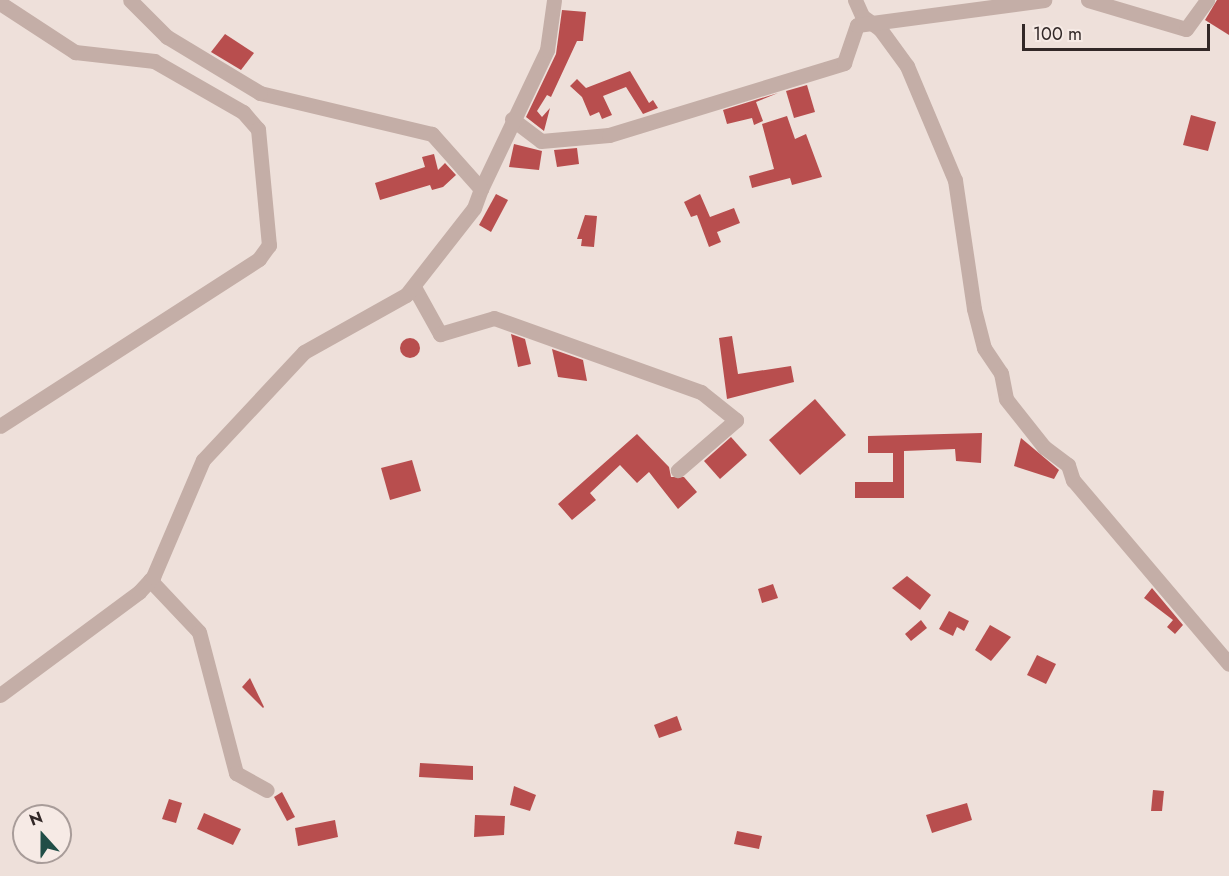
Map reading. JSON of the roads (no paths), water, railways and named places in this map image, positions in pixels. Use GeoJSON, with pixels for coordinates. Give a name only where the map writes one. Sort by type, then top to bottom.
{"type":"FeatureCollection","features":[{"type":"Feature","properties":{"kind":"street"},"geometry":{"type":"LineString","coordinates":[[130,0],[161,32],[260,93],[432,134],[481,189]]}},
{"type":"Feature","properties":{"kind":"street"},"geometry":{"type":"LineString","coordinates":[[0,694],[150,580],[203,460],[304,352],[414,287],[474,208],[512,118],[547,50],[554,0]]}},
{"type":"Feature","properties":{"kind":"street"},"geometry":{"type":"LineString","coordinates":[[855,0],[862,16],[872,23],[907,66],[955,180],[974,309],[984,348],[1001,374],[1006,399],[1044,447],[1068,465],[1073,480],[1229,664]]}},
{"type":"Feature","properties":{"kind":"street"},"geometry":{"type":"LineString","coordinates":[[512,118],[541,141],[609,135],[844,63],[857,26],[1044,0]]}},
{"type":"Feature","properties":{"kind":"street"},"geometry":{"type":"LineString","coordinates":[[1088,0],[1186,29],[1207,0]]}},
{"type":"Feature","properties":{"kind":"street"},"geometry":{"type":"LineString","coordinates":[[0,3],[75,52],[161,65],[243,112],[258,129],[269,245],[259,259],[0,426]]}},
{"type":"Feature","properties":{"kind":"street"},"geometry":{"type":"LineString","coordinates":[[161,32],[161,65]]}},
{"type":"Feature","properties":{"kind":"street"},"geometry":{"type":"LineString","coordinates":[[414,287],[440,334],[494,318],[701,392],[736,420],[678,470]]}},
{"type":"Feature","properties":{"kind":"street"},"geometry":{"type":"LineString","coordinates":[[150,580],[200,632],[236,773],[267,790]]}}]}
